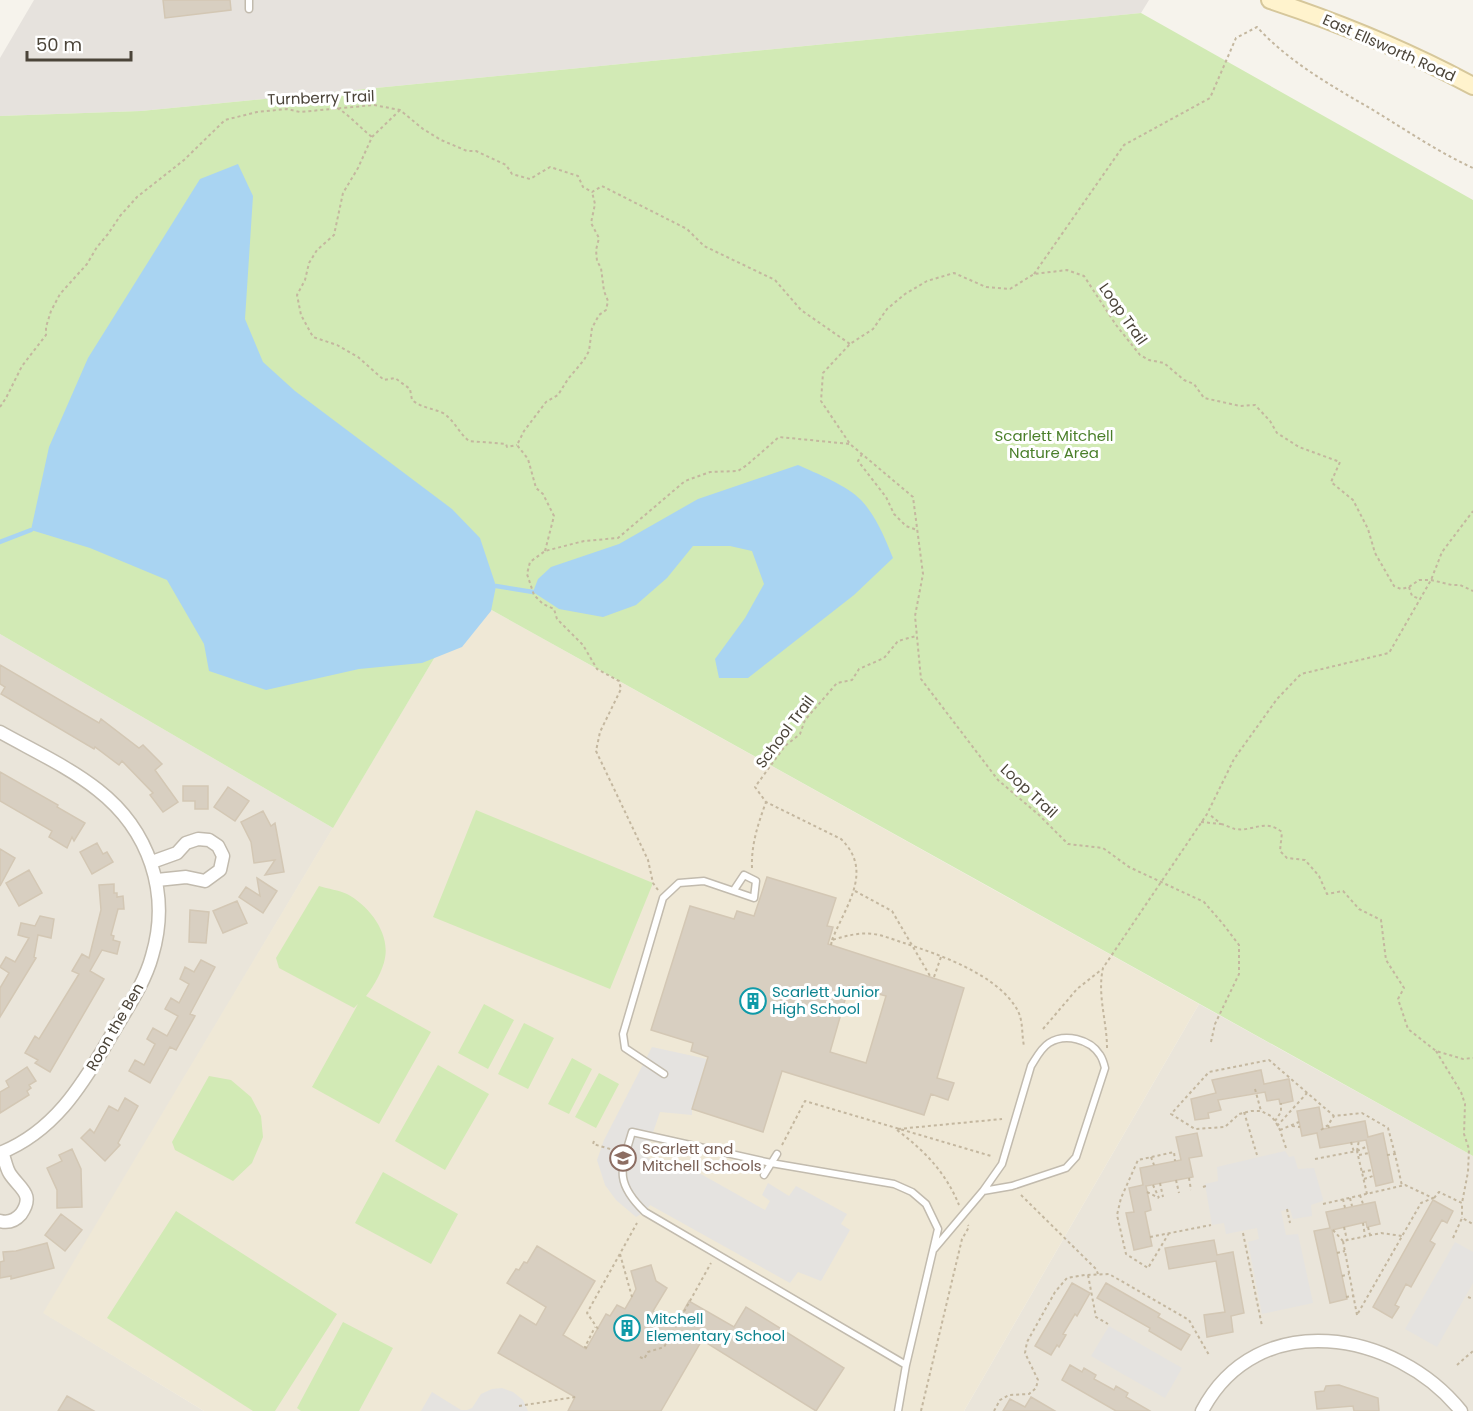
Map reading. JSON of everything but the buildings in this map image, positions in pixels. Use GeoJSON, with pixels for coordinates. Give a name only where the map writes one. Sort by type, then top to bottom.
{"type":"FeatureCollection","features":[{"type":"Feature","properties":{"kind":"main road","name":"East Ellsworth Road"},"geometry":{"type":"LineString","coordinates":[[1269,0],[1319,16],[1425,60],[1473,86]]}},
{"type":"Feature","properties":{"kind":"street","name":"Roon the Ben"},"geometry":{"type":"LineString","coordinates":[[0,732],[97,789],[116,806],[136,832],[152,862],[157,880],[158,929],[152,957],[141,982],[73,1098],[44,1126],[25,1140],[1,1152]]}},
{"type":"Feature","properties":{"kind":"street"},"geometry":{"type":"LineString","coordinates":[[152,862],[177,853],[186,843],[198,839],[209,840],[218,846],[223,856],[220,870],[205,881],[186,877],[157,880]]}},
{"type":"Feature","properties":{"kind":"street"},"geometry":{"type":"LineString","coordinates":[[0,1221],[13,1221],[19,1217],[25,1207],[27,1197],[23,1187],[9,1172],[1,1152]]}},
{"type":"Feature","properties":{"kind":"street"},"geometry":{"type":"LineString","coordinates":[[1202,1411],[1223,1381],[1246,1362],[1264,1352],[1285,1345],[1323,1340],[1349,1342],[1370,1348],[1406,1364],[1443,1393],[1461,1411]]}},
{"type":"Feature","properties":{"kind":"lane"},"geometry":{"type":"LineString","coordinates":[[249,0],[249,9]]}},
{"type":"Feature","properties":{"kind":"lane"},"geometry":{"type":"LineString","coordinates":[[664,1074],[626,1048],[623,1034],[663,897],[679,883],[704,881],[754,898],[756,881],[744,875],[734,890]]}},
{"type":"Feature","properties":{"kind":"lane"},"geometry":{"type":"LineString","coordinates":[[933,1251],[983,1191],[1002,1164],[1031,1066],[1049,1044],[1062,1038],[1082,1040],[1100,1053],[1105,1068],[1076,1157],[1066,1168],[1012,1186],[983,1191]]}},
{"type":"Feature","properties":{"kind":"lane"},"geometry":{"type":"LineString","coordinates":[[898,1411],[906,1365],[938,1229],[926,1204],[912,1192],[894,1184],[771,1163],[632,1132],[622,1165],[623,1180],[630,1197],[645,1212],[906,1365]]}},
{"type":"Feature","properties":{"kind":"lane"},"geometry":{"type":"LineString","coordinates":[[764,1175],[777,1154]]}},
{"type":"Feature","properties":{"kind":"lane"},"geometry":{"type":"LineString","coordinates":[[713,1261],[717,1254]]}},
{"type":"Feature","properties":{"kind":"path"},"geometry":{"type":"LineString","coordinates":[[1034,274],[1124,145],[1210,99],[1236,38],[1257,27],[1273,45],[1329,85],[1473,168]]}},
{"type":"Feature","properties":{"kind":"path","name":"Turnberry Trail"},"geometry":{"type":"LineString","coordinates":[[0,407],[22,366],[46,335],[51,311],[60,294],[87,264],[96,247],[137,197],[184,160],[225,120],[257,112],[288,109],[300,112],[374,105],[400,110]]}},
{"type":"Feature","properties":{"kind":"path"},"geometry":{"type":"LineString","coordinates":[[337,108],[350,116],[372,137]]}},
{"type":"Feature","properties":{"kind":"path"},"geometry":{"type":"LineString","coordinates":[[400,110],[441,140],[506,165],[512,174],[531,179],[550,167],[578,176],[583,187],[592,192],[595,204],[591,224],[599,238],[596,250],[597,261],[601,268],[604,291],[608,301],[606,310],[599,315],[592,328],[589,351],[584,360],[558,395],[546,402],[524,431],[517,445],[507,447],[506,444],[469,441],[443,414],[421,407],[412,400],[410,389],[395,378],[384,380],[358,357],[337,345],[313,337],[302,315],[297,294],[305,280],[309,263],[317,250],[334,236],[343,193],[358,168],[372,137],[400,110]]}},
{"type":"Feature","properties":{"kind":"path"},"geometry":{"type":"LineString","coordinates":[[592,192],[602,186],[687,229],[704,246],[775,280],[801,310],[850,344]]}},
{"type":"Feature","properties":{"kind":"path","name":"Loop Trail"},"geometry":{"type":"LineString","coordinates":[[1211,1042],[1215,1024],[1239,974],[1239,945],[1204,902],[1129,867],[1103,848],[1068,843],[998,780],[921,679],[915,616],[923,574],[913,497],[850,444],[821,401],[823,373],[850,344],[873,328],[887,309],[905,294],[927,281],[954,273],[986,287],[1010,289],[1034,274],[1066,270],[1084,276],[1116,325],[1140,355],[1149,360],[1164,363],[1184,380],[1194,384],[1204,398],[1240,406],[1255,405],[1270,421],[1277,433],[1299,447],[1340,462],[1331,482],[1353,500],[1368,529],[1375,553],[1394,586],[1401,589],[1409,587]]}},
{"type":"Feature","properties":{"kind":"path"},"geometry":{"type":"LineString","coordinates":[[663,897],[653,883],[648,860],[596,751],[600,732],[621,689],[619,681],[597,669],[583,645],[557,619],[554,609],[543,604],[534,595],[527,574],[530,562],[545,551],[584,541],[618,538],[685,481],[710,472],[738,471],[779,437],[850,444]]}},
{"type":"Feature","properties":{"kind":"path"},"geometry":{"type":"LineString","coordinates":[[517,445],[528,459],[536,488],[543,494],[555,516],[545,551]]}},
{"type":"Feature","properties":{"kind":"path"},"geometry":{"type":"LineString","coordinates":[[862,454],[858,461],[886,497],[894,514],[906,526],[917,530]]}},
{"type":"Feature","properties":{"kind":"path"},"geometry":{"type":"LineString","coordinates":[[1043,1029],[1070,996],[1103,968],[1208,813],[1234,759],[1277,699],[1300,674],[1389,653],[1431,580],[1442,552],[1473,511]]}},
{"type":"Feature","properties":{"kind":"path"},"geometry":{"type":"LineString","coordinates":[[1420,599],[1412,596],[1409,587],[1419,580],[1460,585],[1473,591]]}},
{"type":"Feature","properties":{"kind":"path","name":"School Trail"},"geometry":{"type":"LineString","coordinates":[[766,802],[755,788],[785,746],[800,734],[805,720],[837,683],[852,680],[859,669],[884,658],[898,641],[917,636]]}},
{"type":"Feature","properties":{"kind":"path"},"geometry":{"type":"LineString","coordinates":[[750,878],[752,848],[758,821],[766,802],[835,835],[847,845],[858,868],[854,890],[831,945]]}},
{"type":"Feature","properties":{"kind":"path"},"geometry":{"type":"LineString","coordinates":[[1208,813],[1221,824]]}},
{"type":"Feature","properties":{"kind":"path"},"geometry":{"type":"LineString","coordinates":[[1202,822],[1237,829],[1259,825],[1274,826],[1282,832],[1280,851],[1287,858],[1305,860],[1319,876],[1327,894],[1343,891],[1359,909],[1381,920],[1386,960],[1404,988],[1398,999],[1408,1029],[1436,1051],[1461,1092],[1465,1104],[1464,1134],[1469,1149],[1468,1172],[1462,1203],[1462,1218],[1453,1238]]}},
{"type":"Feature","properties":{"kind":"path"},"geometry":{"type":"LineString","coordinates":[[854,890],[892,911],[911,946],[932,977],[941,957]]}},
{"type":"Feature","properties":{"kind":"path"},"geometry":{"type":"LineString","coordinates":[[832,940],[859,933],[875,934],[941,957],[980,975],[1014,1005],[1022,1018],[1024,1046]]}},
{"type":"Feature","properties":{"kind":"path"},"geometry":{"type":"LineString","coordinates":[[1103,968],[1100,980],[1101,1004],[1107,1051]]}},
{"type":"Feature","properties":{"kind":"path"},"geometry":{"type":"LineString","coordinates":[[1436,1051],[1463,1059],[1473,1058]]}},
{"type":"Feature","properties":{"kind":"path"},"geometry":{"type":"LineString","coordinates":[[1286,1148],[1275,1121],[1261,1111],[1244,1112],[1225,1127],[1195,1129],[1171,1114],[1209,1072],[1269,1060],[1334,1116],[1362,1113],[1388,1128],[1402,1186]]}},
{"type":"Feature","properties":{"kind":"path"},"geometry":{"type":"LineString","coordinates":[[1255,1089],[1261,1111]]}},
{"type":"Feature","properties":{"kind":"path"},"geometry":{"type":"LineString","coordinates":[[1277,1126],[1307,1093]]}},
{"type":"Feature","properties":{"kind":"path"},"geometry":{"type":"LineString","coordinates":[[777,1154],[805,1101],[991,1156]]}},
{"type":"Feature","properties":{"kind":"path"},"geometry":{"type":"LineString","coordinates":[[1275,1121],[1281,1112],[1281,1103]]}},
{"type":"Feature","properties":{"kind":"path"},"geometry":{"type":"LineString","coordinates":[[1244,1112],[1257,1155]]}},
{"type":"Feature","properties":{"kind":"path"},"geometry":{"type":"LineString","coordinates":[[1321,1130],[1328,1127],[1334,1116]]}},
{"type":"Feature","properties":{"kind":"path"},"geometry":{"type":"LineString","coordinates":[[895,1129],[1002,1119]]}},
{"type":"Feature","properties":{"kind":"path"},"geometry":{"type":"LineString","coordinates":[[1280,1130],[1299,1122]]}},
{"type":"Feature","properties":{"kind":"path"},"geometry":{"type":"LineString","coordinates":[[1292,1126],[1300,1127]]}},
{"type":"Feature","properties":{"kind":"path"},"geometry":{"type":"LineString","coordinates":[[895,1129],[916,1144],[937,1165],[952,1187],[959,1205]]}},
{"type":"Feature","properties":{"kind":"path"},"geometry":{"type":"LineString","coordinates":[[1357,1153],[1359,1140]]}},
{"type":"Feature","properties":{"kind":"path"},"geometry":{"type":"LineString","coordinates":[[594,1141],[593,1144],[600,1148],[626,1153]]}},
{"type":"Feature","properties":{"kind":"path"},"geometry":{"type":"LineString","coordinates":[[1351,1142],[1357,1153],[1367,1194]]}},
{"type":"Feature","properties":{"kind":"path"},"geometry":{"type":"LineString","coordinates":[[1357,1153],[1368,1146]]}},
{"type":"Feature","properties":{"kind":"path"},"geometry":{"type":"LineString","coordinates":[[1169,1233],[1148,1268],[1126,1254],[1117,1215],[1121,1198],[1138,1160],[1173,1152],[1175,1161]]}},
{"type":"Feature","properties":{"kind":"path"},"geometry":{"type":"LineString","coordinates":[[1315,1159],[1369,1153]]}},
{"type":"Feature","properties":{"kind":"path"},"geometry":{"type":"LineString","coordinates":[[1388,1155],[1395,1154]]}},
{"type":"Feature","properties":{"kind":"path"},"geometry":{"type":"LineString","coordinates":[[1151,1157],[1154,1166]]}},
{"type":"Feature","properties":{"kind":"path"},"geometry":{"type":"LineString","coordinates":[[1362,1172],[1372,1170]]}},
{"type":"Feature","properties":{"kind":"path"},"geometry":{"type":"LineString","coordinates":[[1364,1179],[1373,1176]]}},
{"type":"Feature","properties":{"kind":"path"},"geometry":{"type":"LineString","coordinates":[[1189,1178],[1191,1190]]}},
{"type":"Feature","properties":{"kind":"path"},"geometry":{"type":"LineString","coordinates":[[1176,1180],[1179,1193]]}},
{"type":"Feature","properties":{"kind":"path"},"geometry":{"type":"LineString","coordinates":[[1160,1183],[1163,1197]]}},
{"type":"Feature","properties":{"kind":"path"},"geometry":{"type":"LineString","coordinates":[[1148,1192],[1159,1198],[1153,1185]]}},
{"type":"Feature","properties":{"kind":"path"},"geometry":{"type":"LineString","coordinates":[[1323,1204],[1405,1185],[1433,1198]]}},
{"type":"Feature","properties":{"kind":"path"},"geometry":{"type":"LineString","coordinates":[[1333,1230],[1343,1241],[1357,1315],[1421,1203],[1433,1198],[1439,1192],[1462,1203]]}},
{"type":"Feature","properties":{"kind":"path"},"geometry":{"type":"LineString","coordinates":[[1019,1193],[1096,1269],[1098,1274]]}},
{"type":"Feature","properties":{"kind":"path"},"geometry":{"type":"LineString","coordinates":[[1360,1195],[1363,1204]]}},
{"type":"Feature","properties":{"kind":"path"},"geometry":{"type":"LineString","coordinates":[[1350,1198],[1352,1206]]}},
{"type":"Feature","properties":{"kind":"path"},"geometry":{"type":"LineString","coordinates":[[1343,1199],[1345,1208]]}},
{"type":"Feature","properties":{"kind":"path"},"geometry":{"type":"LineString","coordinates":[[1287,1209],[1290,1223]]}},
{"type":"Feature","properties":{"kind":"path"},"geometry":{"type":"LineString","coordinates":[[1462,1218],[1473,1224]]}},
{"type":"Feature","properties":{"kind":"path"},"geometry":{"type":"LineString","coordinates":[[587,1348],[585,1347],[597,1328],[587,1313],[637,1223]]}},
{"type":"Feature","properties":{"kind":"path"},"geometry":{"type":"LineString","coordinates":[[921,1411],[962,1239],[969,1227],[966,1223]]}},
{"type":"Feature","properties":{"kind":"path"},"geometry":{"type":"LineString","coordinates":[[1363,1223],[1365,1236]]}},
{"type":"Feature","properties":{"kind":"path"},"geometry":{"type":"LineString","coordinates":[[1150,1237],[1211,1225]]}},
{"type":"Feature","properties":{"kind":"path"},"geometry":{"type":"LineString","coordinates":[[1344,1227],[1347,1240]]}},
{"type":"Feature","properties":{"kind":"path"},"geometry":{"type":"LineString","coordinates":[[1368,1227],[1370,1235]]}},
{"type":"Feature","properties":{"kind":"path"},"geometry":{"type":"LineString","coordinates":[[1243,1233],[1262,1326]]}},
{"type":"Feature","properties":{"kind":"path"},"geometry":{"type":"LineString","coordinates":[[1343,1241],[1381,1233],[1402,1236]]}},
{"type":"Feature","properties":{"kind":"path"},"geometry":{"type":"LineString","coordinates":[[1336,1253],[1345,1251]]}},
{"type":"Feature","properties":{"kind":"path"},"geometry":{"type":"LineString","coordinates":[[620,1254],[632,1297]]}},
{"type":"Feature","properties":{"kind":"path"},"geometry":{"type":"LineString","coordinates":[[640,1357],[644,1359],[648,1352],[664,1347],[673,1335],[713,1261]]}},
{"type":"Feature","properties":{"kind":"path"},"geometry":{"type":"LineString","coordinates":[[993,1411],[1000,1400],[1009,1395],[1029,1394],[1036,1388],[1038,1380],[1025,1353],[1027,1342],[1055,1292],[1067,1278],[1109,1274],[1189,1320],[1209,1355]]}},
{"type":"Feature","properties":{"kind":"path"},"geometry":{"type":"LineString","coordinates":[[1342,1276],[1349,1274]]}},
{"type":"Feature","properties":{"kind":"path"},"geometry":{"type":"LineString","coordinates":[[1088,1275],[1096,1317],[1108,1324]]}},
{"type":"Feature","properties":{"kind":"path"},"geometry":{"type":"LineString","coordinates":[[1346,1297],[1353,1296]]}},
{"type":"Feature","properties":{"kind":"path"},"geometry":{"type":"LineString","coordinates":[[1468,1297],[1473,1299]]}},
{"type":"Feature","properties":{"kind":"path"},"geometry":{"type":"LineString","coordinates":[[1457,1365],[1473,1351]]}},
{"type":"Feature","properties":{"kind":"path"},"geometry":{"type":"LineString","coordinates":[[519,1406],[575,1397]]}},
{"type":"Feature","properties":{"kind":"shaded area"},"geometry":{"type":"Polygon","coordinates":[[[34,0],[1149,0],[1141,13],[141,111],[0,116],[0,58],[34,0]]]}},
{"type":"Feature","properties":{"kind":"shaded area","name":"Scarlett and Mitchell Schools"},"geometry":{"type":"Polygon","coordinates":[[[470,598],[1199,1004],[964,1411],[204,1411],[43,1313],[470,598]]]}},
{"type":"Feature","properties":{"kind":"shaded area"},"geometry":{"type":"Polygon","coordinates":[[[0,634],[333,828],[44,1313],[204,1411],[0,1411],[0,634]]]}},
{"type":"Feature","properties":{"kind":"shaded area"},"geometry":{"type":"Polygon","coordinates":[[[1199,1004],[1473,1156],[1473,1411],[964,1411],[1199,1004]]]}},
{"type":"Feature","properties":{"kind":"shaded area"},"geometry":{"type":"Polygon","coordinates":[[[652,1047],[707,1059],[692,1115],[660,1112],[645,1156],[670,1170],[676,1160],[765,1210],[770,1201],[762,1195],[768,1183],[789,1196],[796,1186],[847,1214],[841,1224],[850,1230],[821,1281],[798,1272],[790,1283],[650,1205],[645,1212],[636,1217],[616,1200],[605,1185],[597,1160],[604,1140],[652,1047]]]}},
{"type":"Feature","properties":{"kind":"shaded area"},"geometry":{"type":"Polygon","coordinates":[[[1285,1151],[1289,1157],[1294,1156],[1298,1169],[1314,1168],[1323,1199],[1311,1205],[1312,1216],[1293,1219],[1290,1209],[1281,1211],[1286,1235],[1298,1234],[1313,1303],[1262,1314],[1248,1242],[1259,1239],[1257,1228],[1226,1234],[1224,1223],[1212,1225],[1205,1184],[1218,1181],[1217,1167],[1285,1151]]]}},
{"type":"Feature","properties":{"kind":"shaded area"},"geometry":{"type":"Polygon","coordinates":[[[1455,1242],[1473,1252],[1473,1283],[1437,1347],[1405,1329],[1455,1242]]]}},
{"type":"Feature","properties":{"kind":"shaded area"},"geometry":{"type":"Polygon","coordinates":[[[1109,1326],[1182,1368],[1165,1398],[1091,1356],[1109,1326]]]}},
{"type":"Feature","properties":{"kind":"shaded area"},"geometry":{"type":"Polygon","coordinates":[[[502,1388],[513,1392],[523,1400],[528,1411],[421,1411],[432,1392],[461,1410],[467,1410],[472,1408],[481,1394],[502,1388]]]}},
{"type":"Feature","properties":{"kind":"green space","name":"Scarlett Mitchell Nature Area"},"geometry":{"type":"Polygon","coordinates":[[[1141,13],[1473,200],[1473,1156],[470,598],[333,828],[0,634],[0,116],[141,111],[1141,13]]]}},
{"type":"Feature","properties":{"kind":"green space"},"geometry":{"type":"Polygon","coordinates":[[[476,810],[653,883],[610,989],[433,917],[476,810]]]}},
{"type":"Feature","properties":{"kind":"green space"},"geometry":{"type":"Polygon","coordinates":[[[319,886],[344,893],[355,899],[370,912],[381,929],[386,948],[385,958],[378,978],[366,996],[431,1032],[379,1124],[312,1087],[358,1004],[354,1008],[279,968],[276,958],[319,886]]]}},
{"type":"Feature","properties":{"kind":"green space"},"geometry":{"type":"Polygon","coordinates":[[[484,1004],[514,1020],[488,1069],[458,1053],[484,1004]]]}},
{"type":"Feature","properties":{"kind":"green space"},"geometry":{"type":"Polygon","coordinates":[[[524,1023],[554,1038],[528,1089],[498,1074],[524,1023]]]}},
{"type":"Feature","properties":{"kind":"green space"},"geometry":{"type":"Polygon","coordinates":[[[572,1058],[592,1069],[569,1114],[548,1104],[572,1058]]]}},
{"type":"Feature","properties":{"kind":"green space"},"geometry":{"type":"Polygon","coordinates":[[[438,1065],[489,1094],[445,1170],[395,1141],[438,1065]]]}},
{"type":"Feature","properties":{"kind":"green space"},"geometry":{"type":"Polygon","coordinates":[[[599,1073],[619,1084],[596,1128],[575,1117],[599,1073]]]}},
{"type":"Feature","properties":{"kind":"green space"},"geometry":{"type":"Polygon","coordinates":[[[209,1076],[231,1080],[251,1097],[261,1116],[263,1137],[252,1163],[233,1181],[175,1150],[172,1142],[209,1076]]]}},
{"type":"Feature","properties":{"kind":"green space"},"geometry":{"type":"Polygon","coordinates":[[[383,1172],[458,1214],[431,1264],[355,1223],[383,1172]]]}},
{"type":"Feature","properties":{"kind":"green space"},"geometry":{"type":"Polygon","coordinates":[[[176,1211],[337,1314],[275,1411],[253,1411],[107,1318],[176,1211]]]}},
{"type":"Feature","properties":{"kind":"green space"},"geometry":{"type":"Polygon","coordinates":[[[343,1322],[393,1348],[359,1411],[301,1411],[297,1408],[343,1322]]]}},
{"type":"Feature","properties":{"kind":"water"},"geometry":{"type":"Polygon","coordinates":[[[238,164],[253,196],[245,319],[263,362],[295,391],[452,509],[480,538],[496,586],[491,611],[462,647],[422,663],[359,669],[266,690],[209,671],[204,644],[167,580],[90,548],[31,530],[49,447],[88,358],[200,179],[238,164]]]}},
{"type":"Feature","properties":{"kind":"water"},"geometry":{"type":"Polygon","coordinates":[[[798,465],[840,485],[861,500],[876,520],[893,558],[854,595],[748,678],[719,678],[715,659],[745,618],[764,584],[752,551],[730,546],[693,546],[667,578],[636,605],[603,617],[559,609],[533,592],[538,579],[551,567],[619,544],[698,499],[798,465]]]}},
{"type":"Feature","properties":{"kind":"waterway"},"geometry":{"type":"LineString","coordinates":[[0,542],[31,530]]}},
{"type":"Feature","properties":{"kind":"waterway"},"geometry":{"type":"LineString","coordinates":[[496,586],[533,592]]}},
{"type":"Feature","properties":{"kind":"place","name":"Scarlett Junior High School"},"geometry":{"type":"Point","coordinates":[753,1001]}},
{"type":"Feature","properties":{"kind":"place","name":"Scarlett and Mitchell Schools"},"geometry":{"type":"Point","coordinates":[623,1158]}},
{"type":"Feature","properties":{"kind":"place","name":"Mitchell Elementary School"},"geometry":{"type":"Point","coordinates":[627,1328]}}]}
